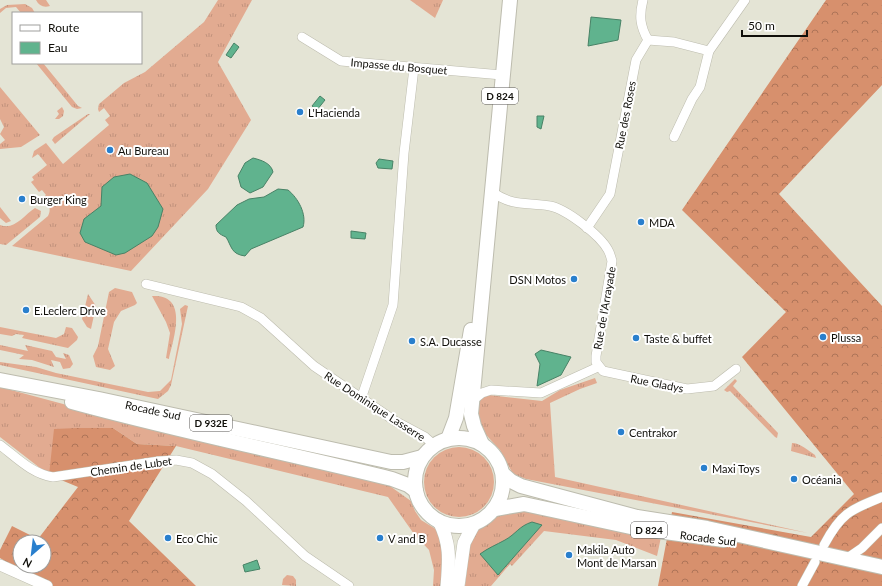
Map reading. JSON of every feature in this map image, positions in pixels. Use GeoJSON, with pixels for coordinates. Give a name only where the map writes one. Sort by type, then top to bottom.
{"type":"FeatureCollection","features":[{"type":"Feature","properties":{"kind":"main road","name":"D 824"},"geometry":{"type":"LineString","coordinates":[[482,444],[474,426],[471,414],[510,0]]}},
{"type":"Feature","properties":{"kind":"main road","name":"D 824"},"geometry":{"type":"LineString","coordinates":[[448,439],[456,418],[472,323],[485,263]]}},
{"type":"Feature","properties":{"kind":"main road","name":"Rocade Sud"},"geometry":{"type":"LineString","coordinates":[[0,381],[106,400],[391,462],[403,462],[422,457]]}},
{"type":"Feature","properties":{"kind":"main road","name":"Rocade Sud"},"geometry":{"type":"LineString","coordinates":[[0,381],[126,417],[282,452],[392,479],[408,485],[416,491]]}},
{"type":"Feature","properties":{"kind":"main road"},"geometry":{"type":"LineString","coordinates":[[460,437],[472,439],[482,444],[492,452],[499,462],[503,474],[502,492],[495,509],[482,520],[474,524],[456,526],[439,521],[428,514],[416,491],[416,474],[422,457],[434,445],[448,439],[460,437]]}},
{"type":"Feature","properties":{"kind":"main road","name":"Rocade Sud"},"geometry":{"type":"LineString","coordinates":[[503,474],[511,482],[521,486],[637,517],[707,528],[882,567]]}},
{"type":"Feature","properties":{"kind":"main road","name":"Rocade Sud"},"geometry":{"type":"LineString","coordinates":[[495,509],[524,504],[635,528],[804,549]]}},
{"type":"Feature","properties":{"kind":"main road"},"geometry":{"type":"LineString","coordinates":[[439,521],[446,534],[449,548],[447,586]]}},
{"type":"Feature","properties":{"kind":"main road"},"geometry":{"type":"LineString","coordinates":[[458,586],[464,543],[474,524]]}},
{"type":"Feature","properties":{"kind":"street"},"geometry":{"type":"LineString","coordinates":[[643,0],[639,17],[642,30],[648,40],[674,42],[709,52]]}},
{"type":"Feature","properties":{"kind":"street"},"geometry":{"type":"LineString","coordinates":[[674,136],[692,99],[700,87],[709,52],[745,0]]}},
{"type":"Feature","properties":{"kind":"street","name":"Impasse du Bosquet"},"geometry":{"type":"LineString","coordinates":[[302,37],[341,61],[502,75]]}},
{"type":"Feature","properties":{"kind":"street","name":"Rue des Roses"},"geometry":{"type":"LineString","coordinates":[[587,228],[610,194],[636,60],[648,40]]}},
{"type":"Feature","properties":{"kind":"street"},"geometry":{"type":"LineString","coordinates":[[361,399],[393,305],[404,153],[414,68]]}},
{"type":"Feature","properties":{"kind":"street","name":"Rue de l'Arrayade"},"geometry":{"type":"LineString","coordinates":[[492,192],[508,202],[552,206],[587,228],[608,250],[612,261],[596,356],[598,367]]}},
{"type":"Feature","properties":{"kind":"street","name":"Rue Dominique Lasserre"},"geometry":{"type":"LineString","coordinates":[[146,284],[241,307],[261,318],[314,366],[361,399],[395,421],[424,437],[434,445]]}},
{"type":"Feature","properties":{"kind":"street"},"geometry":{"type":"LineString","coordinates":[[472,401],[482,393],[491,390],[541,393],[598,367]]}},
{"type":"Feature","properties":{"kind":"street","name":"Rue Gladys"},"geometry":{"type":"LineString","coordinates":[[598,367],[609,373],[687,390],[714,386],[736,368]]}},
{"type":"Feature","properties":{"kind":"street","name":"Chemin de Lubet"},"geometry":{"type":"LineString","coordinates":[[0,445],[28,467],[46,476],[52,477],[159,461],[176,460],[192,463],[212,474],[230,487],[305,556],[349,586]]}},
{"type":"Feature","properties":{"kind":"street"},"geometry":{"type":"LineString","coordinates":[[824,545],[833,528],[852,509],[882,497]]}},
{"type":"Feature","properties":{"kind":"street"},"geometry":{"type":"LineString","coordinates":[[846,559],[862,548],[882,528]]}},
{"type":"Feature","properties":{"kind":"street"},"geometry":{"type":"LineString","coordinates":[[802,586],[815,562]]}},
{"type":"Feature","properties":{"kind":"street"},"geometry":{"type":"LineString","coordinates":[[0,565],[47,586]]}},
{"type":"Feature","properties":{"kind":"green space"},"geometry":{"type":"Polygon","coordinates":[[[36,0],[46,0],[50,6],[42,6],[36,0]]]}},
{"type":"Feature","properties":{"kind":"green space"},"geometry":{"type":"Polygon","coordinates":[[[218,0],[252,0],[218,62],[251,120],[208,189],[131,271],[12,246],[48,216],[50,209],[46,203],[36,203],[46,195],[42,190],[39,192],[31,182],[34,180],[32,177],[47,165],[38,154],[32,158],[34,151],[46,143],[63,164],[109,125],[105,120],[110,116],[104,108],[99,112],[99,104],[124,83],[145,72],[204,22],[218,0]]]}},
{"type":"Feature","properties":{"kind":"green space"},"geometry":{"type":"Polygon","coordinates":[[[410,0],[443,0],[435,18],[410,0]]]}},
{"type":"Feature","properties":{"kind":"green space"},"geometry":{"type":"Polygon","coordinates":[[[826,0],[882,0],[882,85],[779,194],[882,306],[882,586],[658,586],[672,512],[811,537],[854,494],[742,357],[786,312],[682,210],[826,0]]]}},
{"type":"Feature","properties":{"kind":"green space"},"geometry":{"type":"Polygon","coordinates":[[[25,4],[32,8],[34,12],[20,12],[16,7],[6,8],[0,13],[0,9],[7,5],[25,4]]]}},
{"type":"Feature","properties":{"kind":"green space"},"geometry":{"type":"Polygon","coordinates":[[[37,64],[44,64],[78,106],[82,108],[77,109],[72,107],[37,64]]]}},
{"type":"Feature","properties":{"kind":"green space"},"geometry":{"type":"Polygon","coordinates":[[[0,87],[40,135],[21,147],[0,149],[0,144],[5,140],[0,134],[4,127],[0,119],[0,87]]]}},
{"type":"Feature","properties":{"kind":"green space"},"geometry":{"type":"Polygon","coordinates":[[[62,107],[64,111],[63,116],[59,119],[55,119],[59,114],[57,111],[62,107]]]}},
{"type":"Feature","properties":{"kind":"green space"},"geometry":{"type":"Polygon","coordinates":[[[90,114],[55,144],[52,140],[54,137],[90,114]]]}},
{"type":"Feature","properties":{"kind":"green space"},"geometry":{"type":"Polygon","coordinates":[[[0,207],[11,221],[6,223],[0,218],[0,207]]]}},
{"type":"Feature","properties":{"kind":"green space"},"geometry":{"type":"Polygon","coordinates":[[[35,208],[41,211],[40,217],[6,245],[0,244],[0,225],[10,226],[19,221],[35,208]]]}},
{"type":"Feature","properties":{"kind":"green space"},"geometry":{"type":"Polygon","coordinates":[[[115,288],[132,292],[137,303],[121,311],[114,322],[108,349],[115,366],[110,370],[96,367],[93,356],[98,346],[109,292],[115,288]]]}},
{"type":"Feature","properties":{"kind":"green space"},"geometry":{"type":"Polygon","coordinates":[[[88,294],[96,306],[91,329],[87,327],[82,319],[88,294]]]}},
{"type":"Feature","properties":{"kind":"green space"},"geometry":{"type":"Polygon","coordinates":[[[152,296],[164,297],[171,302],[175,309],[176,329],[169,359],[166,358],[170,333],[166,322],[152,296]]]}},
{"type":"Feature","properties":{"kind":"green space"},"geometry":{"type":"Polygon","coordinates":[[[185,305],[188,306],[171,385],[168,391],[158,399],[0,365],[0,362],[36,367],[56,373],[148,392],[160,391],[171,380],[182,324],[180,309],[185,305]]]}},
{"type":"Feature","properties":{"kind":"green space"},"geometry":{"type":"Polygon","coordinates":[[[0,327],[56,338],[64,334],[66,327],[72,328],[78,337],[77,340],[68,348],[22,338],[24,335],[16,334],[12,336],[0,334],[0,327]]]}},
{"type":"Feature","properties":{"kind":"green space"},"geometry":{"type":"Polygon","coordinates":[[[0,345],[28,351],[25,345],[52,351],[56,357],[66,359],[63,353],[69,355],[73,364],[70,368],[63,369],[60,362],[51,360],[54,367],[32,360],[19,359],[24,355],[0,350],[0,345]]]}},
{"type":"Feature","properties":{"kind":"green space"},"geometry":{"type":"Polygon","coordinates":[[[595,378],[597,383],[550,403],[555,477],[808,533],[526,479],[513,474],[500,450],[477,425],[478,400],[489,395],[542,401],[560,390],[595,378]]]}},
{"type":"Feature","properties":{"kind":"green space"},"geometry":{"type":"Polygon","coordinates":[[[735,379],[737,381],[733,386],[778,433],[777,438],[730,391],[727,392],[724,390],[735,379]]]}},
{"type":"Feature","properties":{"kind":"green space"},"geometry":{"type":"Polygon","coordinates":[[[0,387],[156,429],[387,484],[411,501],[421,520],[439,531],[444,545],[441,586],[433,586],[434,570],[429,550],[414,534],[388,497],[176,446],[137,444],[113,428],[49,475],[0,437],[0,387]]]}},
{"type":"Feature","properties":{"kind":"green space"},"geometry":{"type":"Polygon","coordinates":[[[113,428],[137,444],[176,446],[129,521],[196,586],[45,586],[26,574],[52,574],[52,534],[42,534],[78,487],[49,475],[54,429],[113,428]]]}},
{"type":"Feature","properties":{"kind":"green space"},"geometry":{"type":"Polygon","coordinates":[[[792,443],[798,444],[815,455],[816,458],[791,451],[792,443]]]}},
{"type":"Feature","properties":{"kind":"green space"},"geometry":{"type":"Polygon","coordinates":[[[459,447],[472,450],[484,457],[491,469],[494,482],[491,495],[484,507],[472,514],[459,517],[446,514],[434,507],[427,495],[424,482],[427,469],[434,457],[446,450],[459,447]]]}},
{"type":"Feature","properties":{"kind":"green space"},"geometry":{"type":"Polygon","coordinates":[[[522,510],[661,537],[657,556],[616,540],[544,531],[512,566],[510,564],[491,586],[465,586],[472,539],[480,528],[499,513],[522,510]]]}},
{"type":"Feature","properties":{"kind":"green space"},"geometry":{"type":"Polygon","coordinates":[[[12,526],[28,534],[12,534],[12,565],[0,558],[0,550],[12,526]]]}},
{"type":"Feature","properties":{"kind":"green space"},"geometry":{"type":"Polygon","coordinates":[[[287,575],[293,576],[296,580],[296,586],[282,585],[283,579],[287,575]]]}},
{"type":"Feature","properties":{"kind":"water"},"geometry":{"type":"Polygon","coordinates":[[[591,17],[621,20],[618,40],[588,46],[591,17]]]}},
{"type":"Feature","properties":{"kind":"water"},"geometry":{"type":"Polygon","coordinates":[[[234,43],[239,47],[231,58],[226,55],[234,43]]]}},
{"type":"Feature","properties":{"kind":"water"},"geometry":{"type":"Polygon","coordinates":[[[320,96],[325,100],[317,110],[312,106],[320,96]]]}},
{"type":"Feature","properties":{"kind":"water"},"geometry":{"type":"Polygon","coordinates":[[[537,116],[544,116],[541,129],[537,127],[537,116]]]}},
{"type":"Feature","properties":{"kind":"water"},"geometry":{"type":"Polygon","coordinates":[[[253,158],[268,164],[273,172],[263,187],[250,193],[241,187],[238,176],[245,163],[253,158]]]}},
{"type":"Feature","properties":{"kind":"water"},"geometry":{"type":"Polygon","coordinates":[[[379,159],[393,161],[392,169],[378,168],[376,163],[379,159]]]}},
{"type":"Feature","properties":{"kind":"water"},"geometry":{"type":"Polygon","coordinates":[[[130,174],[147,183],[163,209],[158,227],[152,236],[125,253],[116,255],[85,242],[80,233],[84,219],[101,206],[102,187],[114,177],[130,174]]]}},
{"type":"Feature","properties":{"kind":"water"},"geometry":{"type":"Polygon","coordinates":[[[278,189],[288,190],[295,197],[303,212],[303,227],[251,249],[245,256],[237,254],[232,250],[226,237],[217,231],[216,225],[237,205],[249,199],[264,197],[278,189]]]}},
{"type":"Feature","properties":{"kind":"water"},"geometry":{"type":"Polygon","coordinates":[[[351,231],[366,233],[365,239],[351,238],[351,231]]]}},
{"type":"Feature","properties":{"kind":"water"},"geometry":{"type":"Polygon","coordinates":[[[541,350],[571,357],[561,375],[537,386],[540,364],[535,354],[541,350]]]}},
{"type":"Feature","properties":{"kind":"water"},"geometry":{"type":"Polygon","coordinates":[[[532,522],[542,525],[498,575],[480,554],[532,522]]]}},
{"type":"Feature","properties":{"kind":"water"},"geometry":{"type":"Polygon","coordinates":[[[257,560],[260,569],[245,572],[243,565],[257,560]]]}},
{"type":"Feature","properties":{"kind":"place","name":"L'Hacienda"},"geometry":{"type":"Point","coordinates":[300,112]}},
{"type":"Feature","properties":{"kind":"place","name":"Au Bureau"},"geometry":{"type":"Point","coordinates":[110,150]}},
{"type":"Feature","properties":{"kind":"place","name":"Burger King"},"geometry":{"type":"Point","coordinates":[22,199]}},
{"type":"Feature","properties":{"kind":"place","name":"MDA"},"geometry":{"type":"Point","coordinates":[641,222]}},
{"type":"Feature","properties":{"kind":"place","name":"DSN Motos"},"geometry":{"type":"Point","coordinates":[574,279]}},
{"type":"Feature","properties":{"kind":"place","name":"E.Leclerc Drive"},"geometry":{"type":"Point","coordinates":[26,310]}},
{"type":"Feature","properties":{"kind":"place","name":"Plussa"},"geometry":{"type":"Point","coordinates":[823,337]}},
{"type":"Feature","properties":{"kind":"place","name":"Taste & buffet"},"geometry":{"type":"Point","coordinates":[636,338]}},
{"type":"Feature","properties":{"kind":"place","name":"S.A. Ducasse"},"geometry":{"type":"Point","coordinates":[412,341]}},
{"type":"Feature","properties":{"kind":"place","name":"Centrakor"},"geometry":{"type":"Point","coordinates":[621,432]}},
{"type":"Feature","properties":{"kind":"place","name":"Maxi Toys"},"geometry":{"type":"Point","coordinates":[704,468]}},
{"type":"Feature","properties":{"kind":"place","name":"Océania"},"geometry":{"type":"Point","coordinates":[794,479]}},
{"type":"Feature","properties":{"kind":"place","name":"Eco Chic"},"geometry":{"type":"Point","coordinates":[168,538]}},
{"type":"Feature","properties":{"kind":"place","name":"V and B"},"geometry":{"type":"Point","coordinates":[380,538]}},
{"type":"Feature","properties":{"kind":"place","name":"Makila Auto Mont de Marsan"},"geometry":{"type":"Point","coordinates":[569,555]}}]}
